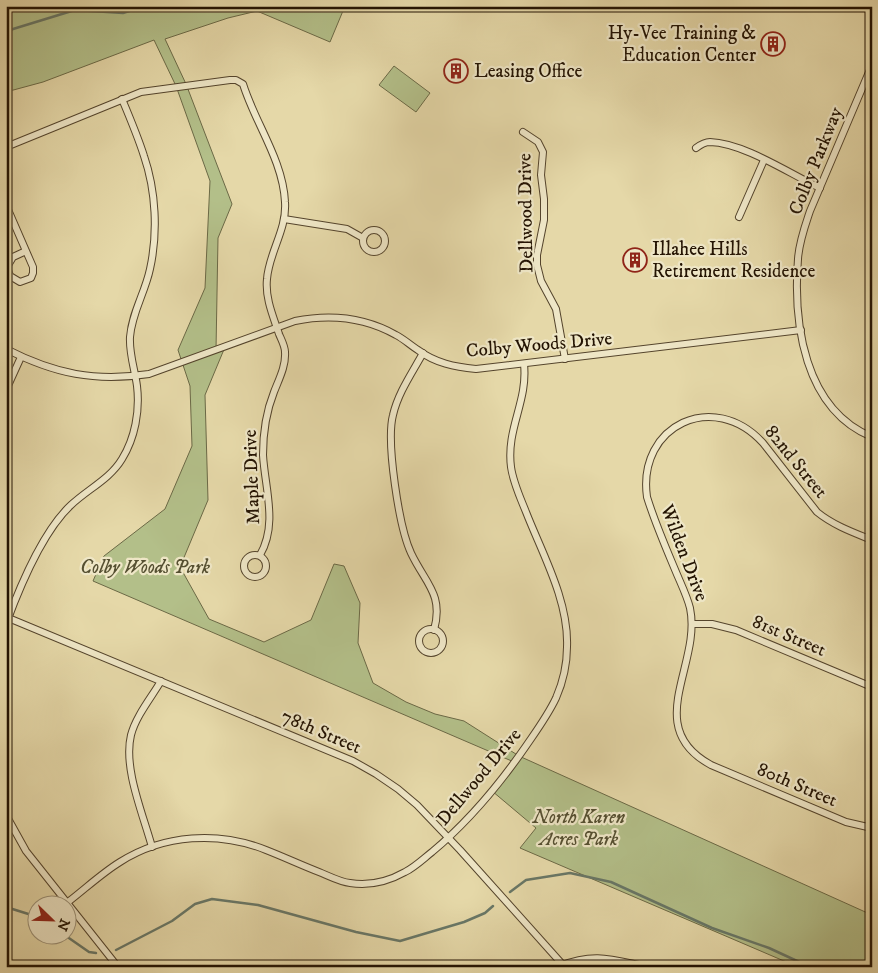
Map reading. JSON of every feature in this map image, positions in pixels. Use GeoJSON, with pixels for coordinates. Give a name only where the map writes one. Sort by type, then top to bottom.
{"type":"FeatureCollection","features":[{"type":"Feature","properties":{"kind":"street","name":"Colby Parkway"},"geometry":{"type":"LineString","coordinates":[[872,66],[820,188],[805,227],[798,257],[798,304],[808,366],[822,394],[842,418],[872,437]]}},
{"type":"Feature","properties":{"kind":"street","name":"Maple Drive"},"geometry":{"type":"LineString","coordinates":[[122,100],[141,92],[186,84],[230,80],[243,84],[274,160],[283,188],[285,203],[284,219],[269,264],[266,280],[269,305],[285,350],[281,375],[266,415],[264,428],[263,455],[270,528],[260,555]]}},
{"type":"Feature","properties":{"kind":"street"},"geometry":{"type":"LineString","coordinates":[[6,147],[122,100],[144,156],[153,194],[153,256],[133,318],[130,339],[137,388],[136,422],[130,442],[122,459],[99,483],[71,505],[48,533],[18,592],[7,619]]}},
{"type":"Feature","properties":{"kind":"street","name":"Dellwood Drive"},"geometry":{"type":"LineString","coordinates":[[523,132],[538,142],[543,152],[540,175],[544,200],[544,220],[537,265],[541,281],[556,309],[565,359]]}},
{"type":"Feature","properties":{"kind":"street"},"geometry":{"type":"LineString","coordinates":[[696,148],[708,142],[729,144],[787,170],[820,188]]}},
{"type":"Feature","properties":{"kind":"street"},"geometry":{"type":"LineString","coordinates":[[740,217],[764,160]]}},
{"type":"Feature","properties":{"kind":"street"},"geometry":{"type":"LineString","coordinates":[[6,205],[33,266],[33,274],[27,280],[20,282],[10,276],[7,267],[13,257],[26,251]]}},
{"type":"Feature","properties":{"kind":"street"},"geometry":{"type":"LineString","coordinates":[[284,219],[347,229],[363,238]]}},
{"type":"Feature","properties":{"kind":"street","name":"Colby Woods Drive"},"geometry":{"type":"LineString","coordinates":[[6,349],[60,371],[109,378],[149,374],[277,326],[310,318],[353,318],[394,334],[436,360],[455,367],[476,369],[801,330]]}},
{"type":"Feature","properties":{"kind":"street"},"geometry":{"type":"LineString","coordinates":[[423,353],[400,393],[393,414],[391,442],[401,519],[405,535],[410,551],[432,589],[437,603],[438,618],[434,630]]}},
{"type":"Feature","properties":{"kind":"street"},"geometry":{"type":"LineString","coordinates":[[6,390],[21,356]]}},
{"type":"Feature","properties":{"kind":"street","name":"Dellwood Drive"},"geometry":{"type":"LineString","coordinates":[[76,896],[120,862],[152,847],[175,840],[201,838],[235,840],[350,883],[371,883],[389,879],[406,872],[449,838],[492,791],[542,724],[558,694],[566,662],[567,629],[564,611],[519,495],[511,467],[512,435],[525,384],[524,364]]}},
{"type":"Feature","properties":{"kind":"street","name":"82nd Street"},"geometry":{"type":"LineString","coordinates":[[667,433],[679,425],[700,418],[722,418],[744,426],[764,443],[817,512],[840,527],[872,540]]}},
{"type":"Feature","properties":{"kind":"street","name":"Wilden Drive"},"geometry":{"type":"LineString","coordinates":[[667,433],[660,440],[650,457],[645,486],[650,507],[688,601],[692,624],[690,643],[677,699],[676,722],[680,733],[692,752],[711,765]]}},
{"type":"Feature","properties":{"kind":"street","name":"78th Street"},"geometry":{"type":"LineString","coordinates":[[7,619],[353,761],[376,774],[417,805],[449,838],[561,966]]}},
{"type":"Feature","properties":{"kind":"street","name":"81st Street"},"geometry":{"type":"LineString","coordinates":[[692,624],[712,624],[736,630],[872,687]]}},
{"type":"Feature","properties":{"kind":"street"},"geometry":{"type":"LineString","coordinates":[[152,847],[132,778],[129,748],[138,718],[161,681]]}},
{"type":"Feature","properties":{"kind":"street","name":"80th Street"},"geometry":{"type":"LineString","coordinates":[[711,765],[846,822],[872,828]]}},
{"type":"Feature","properties":{"kind":"street"},"geometry":{"type":"LineString","coordinates":[[6,816],[26,851],[63,896]]}},
{"type":"Feature","properties":{"kind":"street"},"geometry":{"type":"LineString","coordinates":[[78,915],[118,967]]}},
{"type":"Feature","properties":{"kind":"street"},"geometry":{"type":"LineString","coordinates":[[561,966],[577,960],[603,958],[648,967]]}},
{"type":"Feature","properties":{"kind":"green space"},"geometry":{"type":"Polygon","coordinates":[[[6,6],[345,6],[330,42],[257,11],[228,18],[165,39],[186,84],[232,204],[218,238],[216,350],[225,347],[205,395],[208,500],[180,567],[209,619],[264,642],[311,620],[334,564],[344,566],[360,603],[358,643],[373,683],[406,702],[435,714],[464,721],[519,756],[872,915],[872,967],[798,967],[520,848],[536,828],[492,791],[514,762],[93,581],[104,556],[165,509],[192,446],[190,386],[178,350],[205,288],[210,181],[176,86],[154,40],[43,82],[6,92],[6,6]]]}},
{"type":"Feature","properties":{"kind":"green space"},"geometry":{"type":"Polygon","coordinates":[[[394,66],[430,93],[416,112],[379,85],[394,66]]]}},
{"type":"Feature","properties":{"kind":"waterway"},"geometry":{"type":"LineString","coordinates":[[6,34],[13,29],[75,10],[123,13],[145,6]]}},
{"type":"Feature","properties":{"kind":"waterway"},"geometry":{"type":"LineString","coordinates":[[510,892],[526,880],[570,873],[611,882],[712,928],[769,948],[810,967]]}},
{"type":"Feature","properties":{"kind":"waterway"},"geometry":{"type":"LineString","coordinates":[[116,950],[172,921],[195,904],[212,899],[258,905],[356,932],[400,941],[464,922],[485,913],[493,906]]}},
{"type":"Feature","properties":{"kind":"waterway"},"geometry":{"type":"LineString","coordinates":[[6,907],[28,914]]}},
{"type":"Feature","properties":{"kind":"waterway"},"geometry":{"type":"LineString","coordinates":[[78,944],[89,952],[96,953]]}},
{"type":"Feature","properties":{"kind":"place","name":"Hy-Vee Training & Education Center"},"geometry":{"type":"Point","coordinates":[773,44]}},
{"type":"Feature","properties":{"kind":"place","name":"Leasing Office"},"geometry":{"type":"Point","coordinates":[456,71]}},
{"type":"Feature","properties":{"kind":"place","name":"Illahee Hills Retirement Residence"},"geometry":{"type":"Point","coordinates":[635,260]}},
{"type":"Feature","properties":{"kind":"park label","name":"Colby Woods Park"},"geometry":{"type":"Point","coordinates":[145,567]}},
{"type":"Feature","properties":{"kind":"park label","name":"North Karen Acres Park"},"geometry":{"type":"Point","coordinates":[579,828]}}]}
